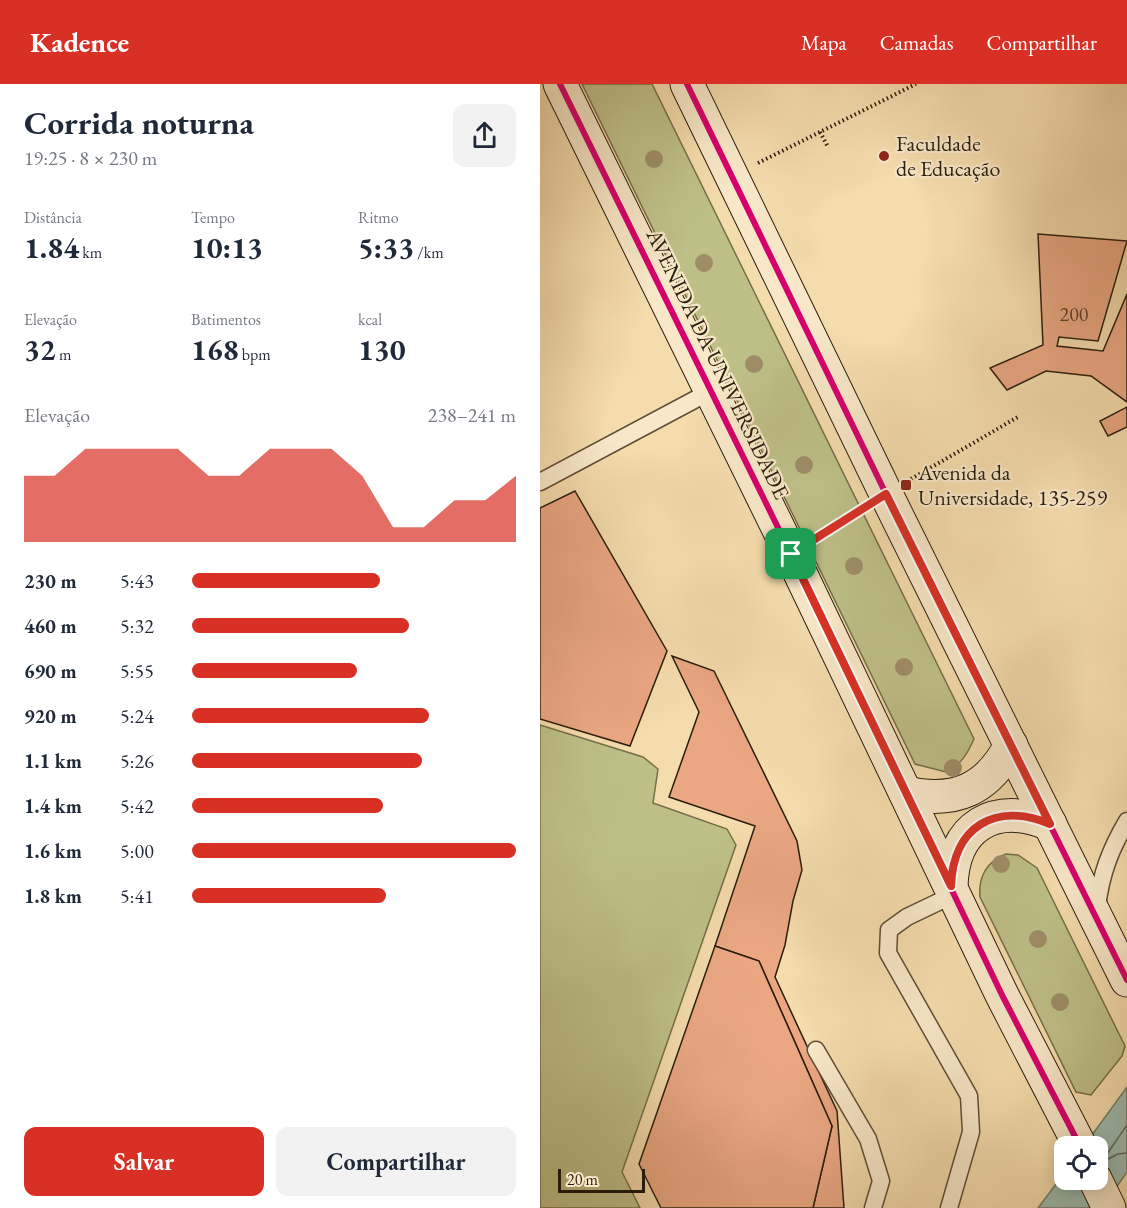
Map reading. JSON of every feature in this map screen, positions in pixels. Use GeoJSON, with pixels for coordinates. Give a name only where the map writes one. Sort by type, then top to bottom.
{"type":"FeatureCollection","features":[{"type":"Feature","properties":{"kind":"main road","name":"AVENIDA DA UNIVERSIDADE"},"geometry":{"type":"LineString","coordinates":[[560,84],[791,554],[1002,995],[1075,1136]]}},
{"type":"Feature","properties":{"kind":"main road"},"geometry":{"type":"LineString","coordinates":[[687,84],[886,494],[1127,980]]}},
{"type":"Feature","properties":{"kind":"main road"},"geometry":{"type":"LineString","coordinates":[[906,793],[927,798],[948,797],[969,790],[987,779],[1001,764],[1011,745]]}},
{"type":"Feature","properties":{"kind":"main road"},"geometry":{"type":"LineString","coordinates":[[953,890],[952,866],[959,846],[972,830],[990,819],[1010,814],[1030,816],[1050,824]]}},
{"type":"Feature","properties":{"kind":"main road"},"geometry":{"type":"LineString","coordinates":[[1100,1190],[1109,1208]]}},
{"type":"Feature","properties":{"kind":"lane"},"geometry":{"type":"LineString","coordinates":[[540,482],[711,391]]}},
{"type":"Feature","properties":{"kind":"lane"},"geometry":{"type":"LineString","coordinates":[[1095,914],[1101,880],[1112,846],[1127,821]]}},
{"type":"Feature","properties":{"kind":"lane"},"geometry":{"type":"LineString","coordinates":[[949,1208],[971,1132],[969,1096],[888,953],[890,930],[907,917],[953,890]]}},
{"type":"Feature","properties":{"kind":"lane"},"geometry":{"type":"LineString","coordinates":[[816,1050],[868,1139],[881,1180],[873,1208]]}},
{"type":"Feature","properties":{"kind":"path"},"geometry":{"type":"LineString","coordinates":[[732,176],[916,84]]}},
{"type":"Feature","properties":{"kind":"path"},"geometry":{"type":"LineString","coordinates":[[820,132],[828,147]]}},
{"type":"Feature","properties":{"kind":"path"},"geometry":{"type":"LineString","coordinates":[[791,554],[886,494],[1018,417]]}},
{"type":"Feature","properties":{"kind":"green space"},"geometry":{"type":"Polygon","coordinates":[[[582,84],[652,84],[974,739],[963,758],[946,772],[915,764],[582,84]]]}},
{"type":"Feature","properties":{"kind":"green space"},"geometry":{"type":"Polygon","coordinates":[[[540,725],[643,757],[658,769],[653,803],[727,829],[736,845],[622,1172],[640,1208],[540,1208],[540,725]]]}},
{"type":"Feature","properties":{"kind":"green space"},"geometry":{"type":"Polygon","coordinates":[[[1006,854],[1018,855],[1037,868],[1125,1046],[1122,1056],[1091,1095],[1076,1092],[980,897],[982,876],[985,871],[989,865],[1006,854]]]}},
{"type":"Feature","properties":{"kind":"water"},"geometry":{"type":"Polygon","coordinates":[[[1127,1087],[1127,1172],[1102,1208],[1038,1208],[1054,1187],[1054,1190],[1108,1190],[1108,1136],[1091,1136],[1127,1087]]]}},
{"type":"Feature","properties":{"kind":"building"},"geometry":{"type":"Polygon","coordinates":[[[1038,234],[1127,241],[1098,341],[1059,337],[1057,346],[1103,351],[1127,294],[1127,402],[1091,376],[1046,371],[1007,390],[990,368],[1043,345],[1038,234]]]}},
{"type":"Feature","properties":{"kind":"building"},"geometry":{"type":"Polygon","coordinates":[[[1127,407],[1127,427],[1108,436],[1100,421],[1127,407]]]}},
{"type":"Feature","properties":{"kind":"building"},"geometry":{"type":"Polygon","coordinates":[[[575,491],[667,651],[630,746],[540,719],[540,508],[575,491]]]}},
{"type":"Feature","properties":{"kind":"building"},"geometry":{"type":"Polygon","coordinates":[[[672,656],[714,671],[797,841],[802,870],[793,901],[785,945],[775,977],[837,1111],[844,1208],[813,1208],[832,1126],[759,961],[715,946],[755,826],[669,797],[699,712],[672,656]]]}},
{"type":"Feature","properties":{"kind":"building"},"geometry":{"type":"Polygon","coordinates":[[[715,946],[759,961],[832,1126],[813,1208],[661,1208],[639,1164],[715,946]]]}},
{"type":"Feature","properties":{"kind":"cycle path"},"geometry":{"type":"LineString","coordinates":[[560,84],[791,554],[1002,995],[1075,1136]]}},
{"type":"Feature","properties":{"kind":"cycle path"},"geometry":{"type":"LineString","coordinates":[[687,84],[886,494],[1127,980]]}},
{"type":"Feature","properties":{"kind":"place","name":"Faculdade de Educação"},"geometry":{"type":"Point","coordinates":[884,156]}},
{"type":"Feature","properties":{"kind":"place","name":"Avenida da Universidade, 135-259"},"geometry":{"type":"Point","coordinates":[906,485]}},
{"type":"Feature","properties":{"kind":"route"},"geometry":{"type":"LineString","coordinates":[[886,494],[1050,824],[1030,816],[1010,814],[990,819],[972,830],[959,846],[952,866],[951,886],[791,554],[886,494]]}}]}
